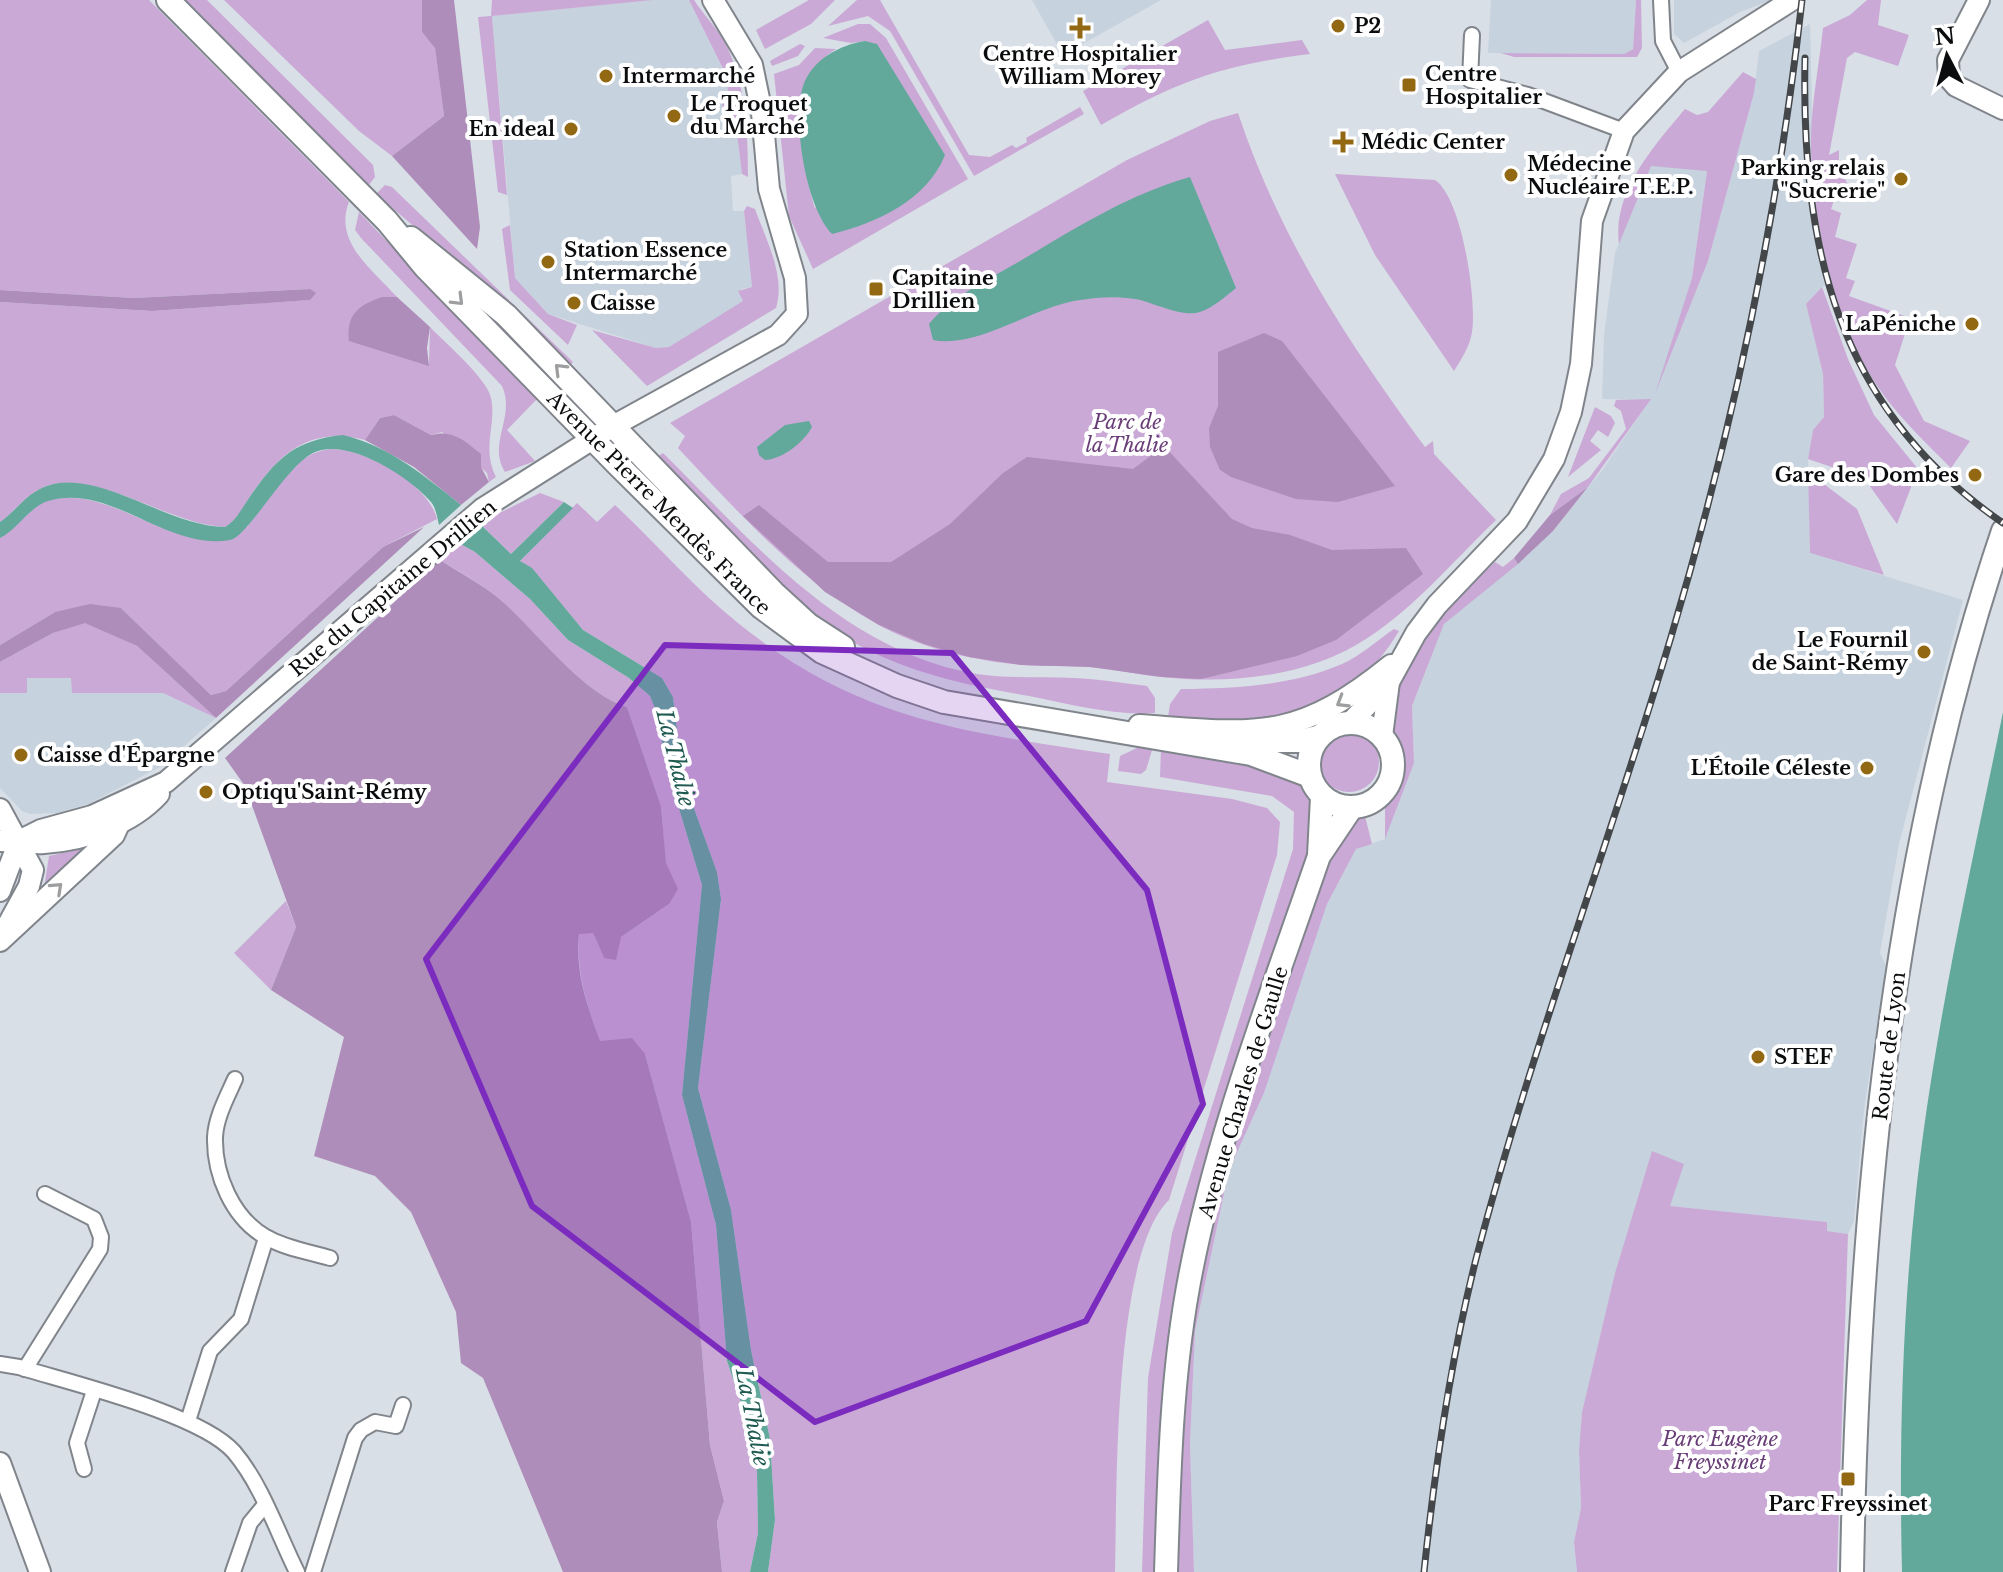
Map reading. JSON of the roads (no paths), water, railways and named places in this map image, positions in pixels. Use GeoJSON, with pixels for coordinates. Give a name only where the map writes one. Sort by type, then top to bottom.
{"type":"FeatureCollection","features":[{"type":"Feature","properties":{"kind":"main road","name":"Avenue Pierre Mendès France"},"geometry":{"type":"LineString","coordinates":[[168,0],[387,221],[433,253],[506,315],[603,432],[761,607],[822,652],[897,686],[944,702],[1251,754],[1310,776]]}},
{"type":"Feature","properties":{"kind":"main road","name":"Rue du Capitaine Drillien"},"geometry":{"type":"LineString","coordinates":[[166,782],[482,509],[603,432],[778,335],[797,314],[795,278],[769,189],[762,113],[752,65],[713,0]]}},
{"type":"Feature","properties":{"kind":"main road","name":"Avenue Pierre Mendès France"},"geometry":{"type":"LineString","coordinates":[[603,432],[773,592],[836,644],[926,685],[1242,741],[1300,741],[1318,737],[1339,724],[1350,723],[1389,682],[1447,594],[1512,528],[1554,459],[1571,412],[1581,364],[1592,221],[1624,131],[1679,72],[1792,0]]}},
{"type":"Feature","properties":{"kind":"main road"},"geometry":{"type":"LineString","coordinates":[[1979,0],[1948,60],[1949,78],[1956,86],[2003,109]]}},
{"type":"Feature","properties":{"kind":"main road","name":"Route de Lyon"},"geometry":{"type":"LineString","coordinates":[[1852,1572],[1859,1315],[1908,906],[1945,733],[2003,531]]}},
{"type":"Feature","properties":{"kind":"main road"},"geometry":{"type":"LineString","coordinates":[[1139,725],[1234,732],[1286,726],[1328,711],[1353,696],[1404,655]]}},
{"type":"Feature","properties":{"kind":"main road","name":"Avenue Pierre Mendès France"},"geometry":{"type":"LineString","coordinates":[[1352,807],[1372,802],[1389,783],[1393,758],[1382,736],[1389,682]]}},
{"type":"Feature","properties":{"kind":"main road"},"geometry":{"type":"LineString","coordinates":[[1350,723],[1367,726],[1382,736]]}},
{"type":"Feature","properties":{"kind":"main road"},"geometry":{"type":"LineString","coordinates":[[1318,737],[1309,755],[1310,776],[1322,797],[1352,807]]}},
{"type":"Feature","properties":{"kind":"main road"},"geometry":{"type":"LineString","coordinates":[[10,841],[45,843],[119,824],[156,798],[166,782]]}},
{"type":"Feature","properties":{"kind":"main road"},"geometry":{"type":"LineString","coordinates":[[10,841],[92,816],[166,782]]}},
{"type":"Feature","properties":{"kind":"main road","name":"Avenue Charles de Gaulle"},"geometry":{"type":"LineString","coordinates":[[1166,1572],[1173,1395],[1187,1291],[1208,1194],[1319,856],[1322,797]]}},
{"type":"Feature","properties":{"kind":"main road","name":"Avenue Charles de Gaulle"},"geometry":{"type":"LineString","coordinates":[[1319,856],[1352,807]]}},
{"type":"Feature","properties":{"kind":"main road"},"geometry":{"type":"LineString","coordinates":[[0,809],[10,841],[33,870],[29,886],[0,940]]}},
{"type":"Feature","properties":{"kind":"main road"},"geometry":{"type":"LineString","coordinates":[[0,940],[114,835],[119,824]]}},
{"type":"Feature","properties":{"kind":"main road"},"geometry":{"type":"LineString","coordinates":[[0,891],[10,841]]}},
{"type":"Feature","properties":{"kind":"main road"},"geometry":{"type":"LineString","coordinates":[[0,1463],[40,1572]]}},
{"type":"Feature","properties":{"kind":"street"},"geometry":{"type":"LineString","coordinates":[[1661,0],[1662,37],[1679,72]]}},
{"type":"Feature","properties":{"kind":"street"},"geometry":{"type":"LineString","coordinates":[[1472,35],[1470,80],[1528,95],[1624,131]]}},
{"type":"Feature","properties":{"kind":"street"},"geometry":{"type":"LineString","coordinates":[[235,1079],[222,1107],[215,1135],[217,1165],[237,1210],[266,1238],[330,1258]]}},
{"type":"Feature","properties":{"kind":"street"},"geometry":{"type":"LineString","coordinates":[[25,1369],[100,1249],[101,1237],[94,1219],[45,1194]]}},
{"type":"Feature","properties":{"kind":"street"},"geometry":{"type":"LineString","coordinates":[[188,1421],[210,1351],[241,1319],[266,1238]]}},
{"type":"Feature","properties":{"kind":"street"},"geometry":{"type":"LineString","coordinates":[[0,1364],[25,1369],[188,1421],[224,1441],[235,1453],[297,1572]]}},
{"type":"Feature","properties":{"kind":"street"},"geometry":{"type":"LineString","coordinates":[[84,1469],[77,1443],[94,1391]]}},
{"type":"Feature","properties":{"kind":"street"},"geometry":{"type":"LineString","coordinates":[[313,1572],[355,1438],[361,1430],[375,1422],[396,1426],[403,1405]]}},
{"type":"Feature","properties":{"kind":"street"},"geometry":{"type":"LineString","coordinates":[[233,1572],[250,1523],[264,1506]]}},
{"type":"Feature","properties":{"kind":"water"},"geometry":{"type":"Polygon","coordinates":[[[865,41],[877,44],[945,155],[926,185],[899,207],[866,223],[832,234],[823,222],[808,185],[800,142],[800,102],[807,76],[820,61],[846,46],[865,41]]]}},
{"type":"Feature","properties":{"kind":"water"},"geometry":{"type":"Polygon","coordinates":[[[1190,177],[1236,288],[1215,305],[1193,313],[1135,299],[1087,299],[1044,310],[987,333],[950,341],[933,340],[929,324],[972,289],[1102,213],[1190,177]]]}},
{"type":"Feature","properties":{"kind":"water"},"geometry":{"type":"Polygon","coordinates":[[[809,421],[812,427],[792,449],[772,459],[765,460],[759,455],[757,447],[785,425],[809,421]]]}},
{"type":"Feature","properties":{"kind":"water"},"geometry":{"type":"Polygon","coordinates":[[[343,435],[391,454],[461,505],[439,525],[431,502],[408,481],[359,454],[327,449],[302,460],[246,527],[230,540],[206,541],[183,536],[116,508],[71,498],[41,504],[0,538],[0,522],[26,499],[44,487],[64,483],[109,490],[180,518],[225,527],[236,518],[268,472],[288,454],[311,441],[343,435]]]}},
{"type":"Feature","properties":{"kind":"water","name":"La Thalie"},"geometry":{"type":"Polygon","coordinates":[[[564,502],[573,508],[520,561],[532,568],[583,630],[662,678],[673,697],[683,778],[717,872],[721,899],[698,1088],[731,1210],[751,1350],[770,1439],[775,1520],[768,1572],[750,1572],[758,1533],[757,1471],[750,1429],[727,1361],[716,1225],[682,1095],[702,885],[665,762],[658,716],[650,696],[629,678],[568,640],[530,599],[475,552],[457,542],[479,523],[511,554],[564,502]]]}},
{"type":"Feature","properties":{"kind":"water"},"geometry":{"type":"Polygon","coordinates":[[[2003,712],[2003,1572],[1902,1572],[1902,1387],[1907,1294],[1922,1141],[1965,895],[2003,712]]]}},
{"type":"Feature","properties":{"kind":"railway"},"geometry":{"type":"LineString","coordinates":[[1424,1572],[1444,1415],[1476,1259],[1521,1102],[1671,637],[1733,401],[1751,322],[1780,161],[1802,0]]}},
{"type":"Feature","properties":{"kind":"railway"},"geometry":{"type":"LineString","coordinates":[[1805,58],[1811,195],[1822,259],[1840,319],[1866,376],[1901,429],[1947,478],[2003,523]]}},
{"type":"Feature","properties":{"kind":"place","name":"P2"},"geometry":{"type":"Point","coordinates":[1338,26]}},
{"type":"Feature","properties":{"kind":"place","name":"Centre Hospitalier William Morey"},"geometry":{"type":"Point","coordinates":[1080,28]}},
{"type":"Feature","properties":{"kind":"place","name":"Intermarché"},"geometry":{"type":"Point","coordinates":[606,76]}},
{"type":"Feature","properties":{"kind":"place","name":"Centre Hospitalier"},"geometry":{"type":"Point","coordinates":[1409,85]}},
{"type":"Feature","properties":{"kind":"place","name":"Le Troquet du Marché"},"geometry":{"type":"Point","coordinates":[674,116]}},
{"type":"Feature","properties":{"kind":"place","name":"En ideal"},"geometry":{"type":"Point","coordinates":[571,129]}},
{"type":"Feature","properties":{"kind":"place","name":"Médic Center"},"geometry":{"type":"Point","coordinates":[1343,142]}},
{"type":"Feature","properties":{"kind":"place","name":"Médecine Nucléaire T.E.P."},"geometry":{"type":"Point","coordinates":[1511,175]}},
{"type":"Feature","properties":{"kind":"place","name":"Parking relais \"Sucrerie\""},"geometry":{"type":"Point","coordinates":[1901,179]}},
{"type":"Feature","properties":{"kind":"place","name":"Station Essence Intermarché"},"geometry":{"type":"Point","coordinates":[548,262]}},
{"type":"Feature","properties":{"kind":"place","name":"Capitaine Drillien"},"geometry":{"type":"Point","coordinates":[876,289]}},
{"type":"Feature","properties":{"kind":"place","name":"Caisse"},"geometry":{"type":"Point","coordinates":[574,303]}},
{"type":"Feature","properties":{"kind":"place","name":"LaPéniche"},"geometry":{"type":"Point","coordinates":[1972,324]}},
{"type":"Feature","properties":{"kind":"place","name":"Gare des Dombes"},"geometry":{"type":"Point","coordinates":[1975,475]}},
{"type":"Feature","properties":{"kind":"place","name":"Le Fournil de Saint-Rémy"},"geometry":{"type":"Point","coordinates":[1924,652]}},
{"type":"Feature","properties":{"kind":"place","name":"Caisse d'Épargne"},"geometry":{"type":"Point","coordinates":[21,755]}},
{"type":"Feature","properties":{"kind":"place","name":"L'Étoile Céleste"},"geometry":{"type":"Point","coordinates":[1867,768]}},
{"type":"Feature","properties":{"kind":"place","name":"Optiqu'Saint-Rémy"},"geometry":{"type":"Point","coordinates":[206,792]}},
{"type":"Feature","properties":{"kind":"place","name":"STEF"},"geometry":{"type":"Point","coordinates":[1758,1057]}},
{"type":"Feature","properties":{"kind":"place","name":"Parc Freyssinet"},"geometry":{"type":"Point","coordinates":[1848,1479]}},
{"type":"Feature","properties":{"kind":"park label","name":"Parc de la Thalie"},"geometry":{"type":"Point","coordinates":[1127,434]}},
{"type":"Feature","properties":{"kind":"park label","name":"Parc Eugène Freyssinet"},"geometry":{"type":"Point","coordinates":[1720,1450]}}]}
